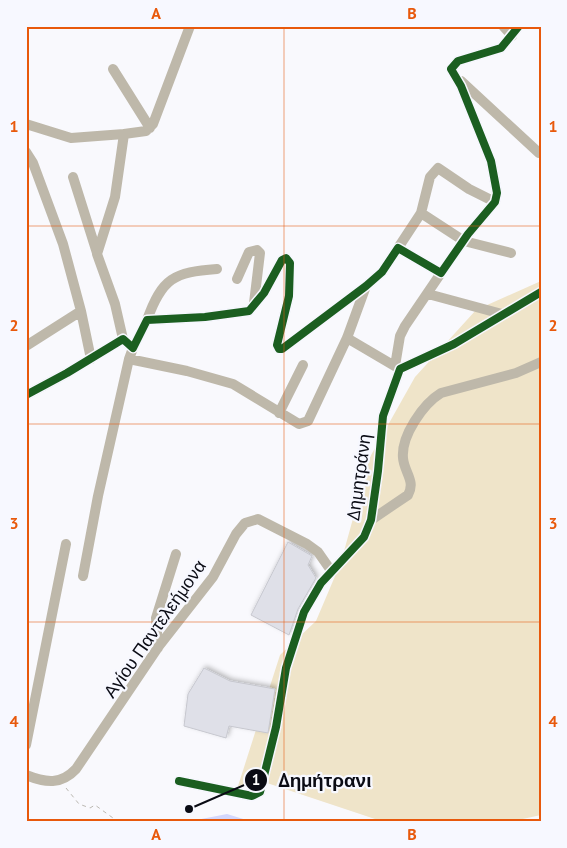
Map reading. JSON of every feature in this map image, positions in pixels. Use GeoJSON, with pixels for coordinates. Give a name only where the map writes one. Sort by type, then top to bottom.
{"type":"FeatureCollection","features":[{"type":"Feature","properties":{"kind":"street"},"geometry":{"type":"LineString","coordinates":[[150,128],[190,26]]}},
{"type":"Feature","properties":{"kind":"street"},"geometry":{"type":"LineString","coordinates":[[503,26],[512,36]]}},
{"type":"Feature","properties":{"kind":"street"},"geometry":{"type":"LineString","coordinates":[[519,26],[501,48],[454,64],[452,72],[539,153]]}},
{"type":"Feature","properties":{"kind":"street"},"geometry":{"type":"LineString","coordinates":[[113,69],[150,128]]}},
{"type":"Feature","properties":{"kind":"street"},"geometry":{"type":"LineString","coordinates":[[147,320],[244,312],[254,307],[282,260],[289,260],[289,296],[277,345],[279,349],[282,349],[382,272],[421,213],[430,177],[438,168],[460,183],[495,202],[497,193],[491,162],[458,79]]}},
{"type":"Feature","properties":{"kind":"street"},"geometry":{"type":"LineString","coordinates":[[26,124],[72,138],[124,134],[150,128]]}},
{"type":"Feature","properties":{"kind":"street"},"geometry":{"type":"LineString","coordinates":[[97,254],[115,197],[124,134]]}},
{"type":"Feature","properties":{"kind":"street"},"geometry":{"type":"LineString","coordinates":[[26,152],[63,244],[81,311],[91,359]]}},
{"type":"Feature","properties":{"kind":"street"},"geometry":{"type":"LineString","coordinates":[[73,177],[115,304],[123,339],[133,348]]}},
{"type":"Feature","properties":{"kind":"street","name":"Δημητράνη"},"geometry":{"type":"LineString","coordinates":[[179,781],[252,796],[260,792],[276,727],[286,668],[304,612],[317,589],[364,537],[371,520],[378,471],[382,416],[398,367],[400,336],[441,273],[495,202]]}},
{"type":"Feature","properties":{"kind":"street"},"geometry":{"type":"LineString","coordinates":[[421,213],[464,241],[511,253]]}},
{"type":"Feature","properties":{"kind":"street"},"geometry":{"type":"LineString","coordinates":[[398,248],[441,273]]}},
{"type":"Feature","properties":{"kind":"street"},"geometry":{"type":"LineString","coordinates":[[237,279],[249,252],[257,250],[260,253],[254,307]]}},
{"type":"Feature","properties":{"kind":"street"},"geometry":{"type":"LineString","coordinates":[[84,576],[98,496],[133,348],[161,290],[172,278],[188,271],[217,269]]}},
{"type":"Feature","properties":{"kind":"street"},"geometry":{"type":"LineString","coordinates":[[129,359],[187,371],[233,384],[279,413],[304,425],[308,421],[347,338],[366,286]]}},
{"type":"Feature","properties":{"kind":"street"},"geometry":{"type":"LineString","coordinates":[[347,338],[398,367],[454,344],[541,292]]}},
{"type":"Feature","properties":{"kind":"street"},"geometry":{"type":"LineString","coordinates":[[428,294],[502,314]]}},
{"type":"Feature","properties":{"kind":"street"},"geometry":{"type":"LineString","coordinates":[[26,346],[81,311]]}},
{"type":"Feature","properties":{"kind":"street"},"geometry":{"type":"LineString","coordinates":[[26,395],[123,339]]}},
{"type":"Feature","properties":{"kind":"street"},"geometry":{"type":"LineString","coordinates":[[371,520],[408,495],[411,490],[412,485],[403,457],[404,447],[418,418],[433,398],[441,393],[516,373],[541,362]]}},
{"type":"Feature","properties":{"kind":"street"},"geometry":{"type":"LineString","coordinates":[[279,413],[303,365]]}},
{"type":"Feature","properties":{"kind":"street","name":"Αγίου Παντελεήμονα"},"geometry":{"type":"LineString","coordinates":[[63,780],[81,762],[158,648],[201,595],[213,578],[236,534],[245,523],[258,519],[307,544],[318,552],[332,572]]}},
{"type":"Feature","properties":{"kind":"street"},"geometry":{"type":"LineString","coordinates":[[26,745],[66,544]]}},
{"type":"Feature","properties":{"kind":"street"},"geometry":{"type":"LineString","coordinates":[[158,648],[156,618],[176,554]]}},
{"type":"Feature","properties":{"kind":"street"},"geometry":{"type":"LineString","coordinates":[[26,685],[37,688]]}},
{"type":"Feature","properties":{"kind":"street"},"geometry":{"type":"LineString","coordinates":[[26,775],[49,782],[63,780]]}},
{"type":"Feature","properties":{"kind":"path"},"geometry":{"type":"LineString","coordinates":[[63,780],[68,793],[79,804],[90,808],[95,805],[113,818]]}},
{"type":"Feature","properties":{"kind":"shaded area"},"geometry":{"type":"Polygon","coordinates":[[[541,281],[541,815],[509,822],[384,822],[267,783],[238,786],[280,655],[316,621],[341,562],[370,457],[415,377],[476,310],[541,281]]]}},
{"type":"Feature","properties":{"kind":"water"},"geometry":{"type":"Polygon","coordinates":[[[227,814],[253,822],[186,822],[227,814]]]}},
{"type":"Feature","properties":{"kind":"building"},"geometry":{"type":"Polygon","coordinates":[[[288,542],[312,556],[308,565],[316,578],[298,609],[289,635],[251,615],[288,542]]]}},
{"type":"Feature","properties":{"kind":"building"},"geometry":{"type":"Polygon","coordinates":[[[204,668],[230,681],[275,689],[268,733],[229,726],[226,738],[184,726],[188,694],[204,668]]]}},
{"type":"Feature","properties":{"kind":"cycle path"},"geometry":{"type":"LineString","coordinates":[[26,395],[123,339],[133,348],[147,320],[205,317],[249,311],[264,293],[282,260],[286,258],[290,263],[289,296],[277,345],[279,349],[282,349],[366,286],[382,272],[398,248],[441,273],[468,234],[495,202],[497,193],[491,161],[461,86],[451,69],[458,61],[501,48],[519,26]]}},
{"type":"Feature","properties":{"kind":"cycle path"},"geometry":{"type":"LineString","coordinates":[[179,781],[252,796],[260,792],[276,727],[286,668],[304,612],[321,583],[364,537],[371,520],[383,416],[400,369],[454,344],[541,292]]}},
{"type":"Feature","properties":{"kind":"place","name":"Δημήτρανι"},"geometry":{"type":"Point","coordinates":[189,809]}}]}
